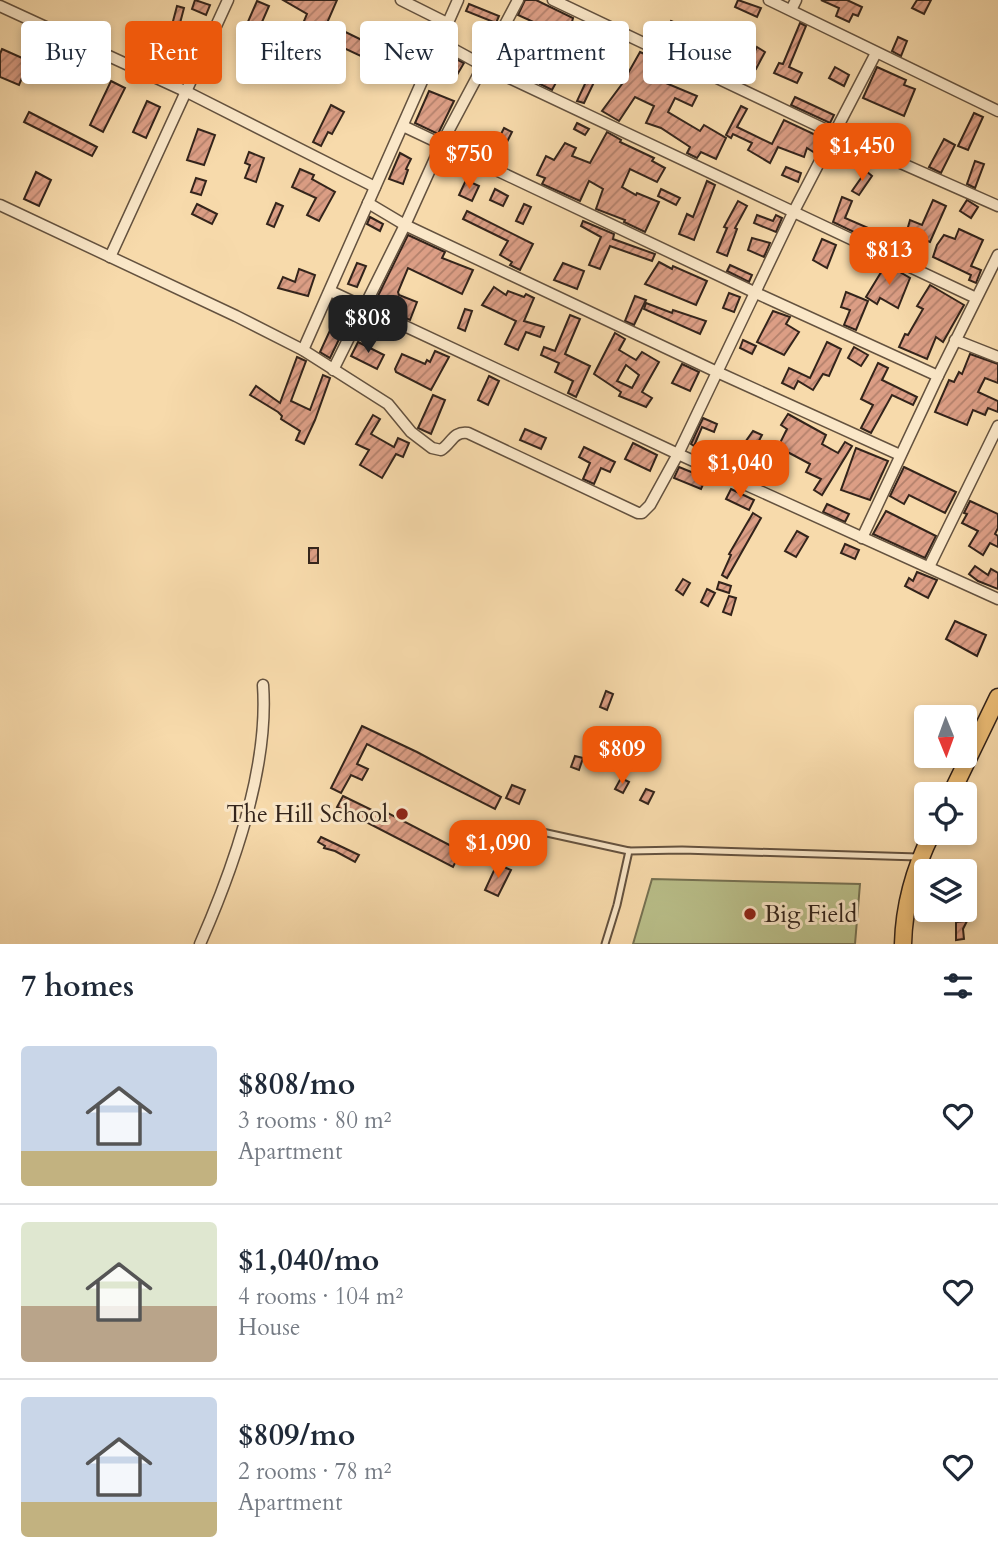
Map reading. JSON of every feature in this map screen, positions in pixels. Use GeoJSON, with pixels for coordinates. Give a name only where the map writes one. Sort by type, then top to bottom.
{"type":"FeatureCollection","features":[{"type":"Feature","properties":{"kind":"highway"},"geometry":{"type":"LineString","coordinates":[[957,782],[998,697]]}},
{"type":"Feature","properties":{"kind":"highway"},"geometry":{"type":"LineString","coordinates":[[903,944],[908,892],[926,845]]}},
{"type":"Feature","properties":{"kind":"street"},"geometry":{"type":"LineString","coordinates":[[110,257],[228,0]]}},
{"type":"Feature","properties":{"kind":"street"},"geometry":{"type":"LineString","coordinates":[[401,0],[443,21]]}},
{"type":"Feature","properties":{"kind":"street"},"geometry":{"type":"LineString","coordinates":[[448,21],[458,0]]}},
{"type":"Feature","properties":{"kind":"street"},"geometry":{"type":"LineString","coordinates":[[507,21],[518,0]]}},
{"type":"Feature","properties":{"kind":"street"},"geometry":{"type":"LineString","coordinates":[[553,0],[835,134],[998,206]]}},
{"type":"Feature","properties":{"kind":"street"},"geometry":{"type":"LineString","coordinates":[[769,0],[794,5],[876,53],[998,111]]}},
{"type":"Feature","properties":{"kind":"street"},"geometry":{"type":"LineString","coordinates":[[0,6],[187,92],[375,187]]}},
{"type":"Feature","properties":{"kind":"street"},"geometry":{"type":"LineString","coordinates":[[1,209],[110,257],[303,350],[388,404],[411,432],[432,448],[441,450],[460,432],[468,433],[642,513],[650,505],[678,454],[793,213],[876,53]]}},
{"type":"Feature","properties":{"kind":"street"},"geometry":{"type":"LineString","coordinates":[[303,350],[422,84]]}},
{"type":"Feature","properties":{"kind":"street"},"geometry":{"type":"LineString","coordinates":[[333,370],[442,144],[474,84]]}},
{"type":"Feature","properties":{"kind":"street"},"geometry":{"type":"LineString","coordinates":[[522,84],[976,298]]}},
{"type":"Feature","properties":{"kind":"street"},"geometry":{"type":"LineString","coordinates":[[403,126],[938,376]]}},
{"type":"Feature","properties":{"kind":"street"},"geometry":{"type":"LineString","coordinates":[[368,203],[405,225],[717,372],[901,455]]}},
{"type":"Feature","properties":{"kind":"street"},"geometry":{"type":"LineString","coordinates":[[862,538],[998,255]]}},
{"type":"Feature","properties":{"kind":"street"},"geometry":{"type":"LineString","coordinates":[[330,291],[678,454],[998,599]]}},
{"type":"Feature","properties":{"kind":"street"},"geometry":{"type":"LineString","coordinates":[[955,340],[998,357]]}},
{"type":"Feature","properties":{"kind":"street"},"geometry":{"type":"LineString","coordinates":[[929,567],[998,426]]}},
{"type":"Feature","properties":{"kind":"street"},"geometry":{"type":"LineString","coordinates":[[200,944],[214,913],[242,833],[257,766],[265,711],[263,685]]}},
{"type":"Feature","properties":{"kind":"lane"},"geometry":{"type":"LineString","coordinates":[[524,828],[629,852],[682,850],[920,857]]}},
{"type":"Feature","properties":{"kind":"lane"},"geometry":{"type":"LineString","coordinates":[[606,944],[629,852]]}},
{"type":"Feature","properties":{"kind":"green space","name":"Big Field"},"geometry":{"type":"Polygon","coordinates":[[[652,879],[860,884],[855,944],[633,944],[652,879]]]}},
{"type":"Feature","properties":{"kind":"building"},"geometry":{"type":"Polygon","coordinates":[[[195,0],[210,5],[206,15],[192,9],[195,0]]]}},
{"type":"Feature","properties":{"kind":"building"},"geometry":{"type":"Polygon","coordinates":[[[283,0],[337,0],[328,21],[304,21],[307,14],[283,0]]]}},
{"type":"Feature","properties":{"kind":"building"},"geometry":{"type":"Polygon","coordinates":[[[525,0],[536,0],[573,18],[572,21],[531,21],[518,15],[525,0]]]}},
{"type":"Feature","properties":{"kind":"building"},"geometry":{"type":"Polygon","coordinates":[[[738,0],[761,8],[757,17],[735,7],[738,0]]]}},
{"type":"Feature","properties":{"kind":"building"},"geometry":{"type":"Polygon","coordinates":[[[821,0],[847,0],[862,7],[858,16],[853,14],[849,22],[836,16],[839,8],[821,0]]]}},
{"type":"Feature","properties":{"kind":"building"},"geometry":{"type":"Polygon","coordinates":[[[917,0],[931,0],[924,14],[912,8],[917,0]]]}},
{"type":"Feature","properties":{"kind":"building"},"geometry":{"type":"Polygon","coordinates":[[[257,1],[269,6],[262,21],[248,21],[257,1]]]}},
{"type":"Feature","properties":{"kind":"building"},"geometry":{"type":"Polygon","coordinates":[[[469,4],[499,16],[497,21],[491,21],[466,11],[469,4]]]}},
{"type":"Feature","properties":{"kind":"building"},"geometry":{"type":"Polygon","coordinates":[[[177,6],[184,8],[181,21],[173,21],[177,6]]]}},
{"type":"Feature","properties":{"kind":"building"},"geometry":{"type":"Polygon","coordinates":[[[800,23],[806,26],[789,67],[802,73],[797,83],[774,73],[779,63],[783,64],[800,23]]]}},
{"type":"Feature","properties":{"kind":"building"},"geometry":{"type":"Polygon","coordinates":[[[346,32],[360,39],[360,56],[346,49],[346,32]]]}},
{"type":"Feature","properties":{"kind":"building"},"geometry":{"type":"Polygon","coordinates":[[[898,37],[907,41],[901,56],[892,51],[898,37]]]}},
{"type":"Feature","properties":{"kind":"building"},"geometry":{"type":"Polygon","coordinates":[[[757,47],[765,52],[756,69],[757,47]]]}},
{"type":"Feature","properties":{"kind":"building"},"geometry":{"type":"Polygon","coordinates":[[[2,49],[21,57],[19,85],[0,77],[2,49]]]}},
{"type":"Feature","properties":{"kind":"building"},"geometry":{"type":"Polygon","coordinates":[[[640,52],[643,53],[643,84],[668,84],[697,96],[692,106],[675,98],[668,112],[700,131],[704,125],[726,138],[716,159],[701,152],[697,158],[687,153],[690,147],[661,128],[646,123],[654,106],[635,97],[619,121],[602,111],[622,84],[629,84],[629,72],[640,52]]]}},
{"type":"Feature","properties":{"kind":"building"},"geometry":{"type":"Polygon","coordinates":[[[458,60],[464,63],[458,73],[458,60]]]}},
{"type":"Feature","properties":{"kind":"building"},"geometry":{"type":"Polygon","coordinates":[[[835,67],[849,75],[844,86],[829,78],[835,67]]]}},
{"type":"Feature","properties":{"kind":"building"},"geometry":{"type":"Polygon","coordinates":[[[877,67],[906,80],[904,85],[915,89],[904,116],[863,98],[877,67]]]}},
{"type":"Feature","properties":{"kind":"building"},"geometry":{"type":"Polygon","coordinates":[[[111,81],[125,88],[103,132],[90,125],[111,81]]]}},
{"type":"Feature","properties":{"kind":"building"},"geometry":{"type":"Polygon","coordinates":[[[540,84],[555,84],[552,90],[540,84]]]}},
{"type":"Feature","properties":{"kind":"building"},"geometry":{"type":"Polygon","coordinates":[[[585,84],[593,84],[584,103],[577,101],[585,84]]]}},
{"type":"Feature","properties":{"kind":"building"},"geometry":{"type":"Polygon","coordinates":[[[429,91],[454,101],[438,134],[415,123],[429,91]]]}},
{"type":"Feature","properties":{"kind":"building"},"geometry":{"type":"Polygon","coordinates":[[[795,97],[834,115],[830,123],[791,105],[795,97]]]}},
{"type":"Feature","properties":{"kind":"building"},"geometry":{"type":"Polygon","coordinates":[[[147,101],[160,107],[146,138],[133,132],[147,101]]]}},
{"type":"Feature","properties":{"kind":"building"},"geometry":{"type":"Polygon","coordinates":[[[331,105],[344,112],[332,134],[328,132],[321,146],[313,142],[331,105]]]}},
{"type":"Feature","properties":{"kind":"building"},"geometry":{"type":"Polygon","coordinates":[[[741,106],[747,109],[737,127],[772,144],[784,120],[820,137],[815,153],[807,148],[804,157],[778,147],[770,163],[748,150],[752,143],[733,134],[731,138],[726,135],[741,106]]]}},
{"type":"Feature","properties":{"kind":"building"},"geometry":{"type":"Polygon","coordinates":[[[29,112],[97,147],[92,156],[24,122],[29,112]]]}},
{"type":"Feature","properties":{"kind":"building"},"geometry":{"type":"Polygon","coordinates":[[[974,113],[983,117],[968,150],[958,146],[974,113]]]}},
{"type":"Feature","properties":{"kind":"building"},"geometry":{"type":"Polygon","coordinates":[[[577,123],[589,129],[585,135],[574,129],[577,123]]]}},
{"type":"Feature","properties":{"kind":"building"},"geometry":{"type":"Polygon","coordinates":[[[504,128],[512,132],[503,150],[495,146],[504,128]]]}},
{"type":"Feature","properties":{"kind":"building"},"geometry":{"type":"Polygon","coordinates":[[[198,129],[215,135],[204,165],[187,160],[198,129]]]}},
{"type":"Feature","properties":{"kind":"building"},"geometry":{"type":"Polygon","coordinates":[[[607,132],[621,140],[620,142],[654,158],[652,161],[665,168],[657,182],[630,169],[622,187],[636,195],[637,193],[659,202],[645,232],[624,222],[625,220],[596,209],[603,189],[589,181],[580,201],[542,184],[545,178],[537,175],[546,156],[554,160],[565,143],[576,148],[572,156],[590,163],[607,132]]]}},
{"type":"Feature","properties":{"kind":"building"},"geometry":{"type":"Polygon","coordinates":[[[944,139],[955,145],[941,173],[929,167],[944,139]]]}},
{"type":"Feature","properties":{"kind":"building"},"geometry":{"type":"Polygon","coordinates":[[[249,152],[264,158],[256,182],[245,178],[250,165],[245,163],[249,152]]]}},
{"type":"Feature","properties":{"kind":"building"},"geometry":{"type":"Polygon","coordinates":[[[400,153],[411,159],[403,184],[389,179],[400,153]]]}},
{"type":"Feature","properties":{"kind":"building"},"geometry":{"type":"Polygon","coordinates":[[[975,161],[984,164],[975,188],[967,184],[975,161]]]}},
{"type":"Feature","properties":{"kind":"building"},"geometry":{"type":"Polygon","coordinates":[[[786,167],[801,173],[798,182],[782,175],[786,167]]]}},
{"type":"Feature","properties":{"kind":"building"},"geometry":{"type":"Polygon","coordinates":[[[300,169],[314,175],[312,179],[335,192],[319,221],[307,215],[316,198],[292,187],[300,169]]]}},
{"type":"Feature","properties":{"kind":"building"},"geometry":{"type":"Polygon","coordinates":[[[866,171],[872,176],[859,195],[852,191],[866,171]]]}},
{"type":"Feature","properties":{"kind":"building"},"geometry":{"type":"Polygon","coordinates":[[[36,172],[51,180],[39,206],[24,199],[36,172]]]}},
{"type":"Feature","properties":{"kind":"building"},"geometry":{"type":"Polygon","coordinates":[[[196,178],[206,181],[201,195],[191,192],[196,178]]]}},
{"type":"Feature","properties":{"kind":"building"},"geometry":{"type":"Polygon","coordinates":[[[466,180],[479,186],[472,201],[459,195],[466,180]]]}},
{"type":"Feature","properties":{"kind":"building"},"geometry":{"type":"Polygon","coordinates":[[[707,181],[715,185],[694,240],[679,234],[687,214],[693,217],[707,181]]]}},
{"type":"Feature","properties":{"kind":"building"},"geometry":{"type":"Polygon","coordinates":[[[495,189],[508,196],[503,206],[490,200],[495,189]]]}},
{"type":"Feature","properties":{"kind":"building"},"geometry":{"type":"Polygon","coordinates":[[[661,189],[680,198],[676,205],[658,196],[661,189]]]}},
{"type":"Feature","properties":{"kind":"building"},"geometry":{"type":"Polygon","coordinates":[[[842,197],[852,201],[845,218],[889,237],[885,247],[833,222],[842,197]]]}},
{"type":"Feature","properties":{"kind":"building"},"geometry":{"type":"Polygon","coordinates":[[[933,200],[946,206],[930,242],[925,240],[919,255],[902,248],[910,220],[922,225],[933,200]]]}},
{"type":"Feature","properties":{"kind":"building"},"geometry":{"type":"Polygon","coordinates":[[[967,200],[978,207],[971,218],[960,211],[967,200]]]}},
{"type":"Feature","properties":{"kind":"building"},"geometry":{"type":"Polygon","coordinates":[[[738,201],[747,206],[735,228],[737,229],[727,256],[717,252],[727,228],[724,227],[738,201]]]}},
{"type":"Feature","properties":{"kind":"building"},"geometry":{"type":"Polygon","coordinates":[[[276,203],[283,206],[274,227],[267,224],[276,203]]]}},
{"type":"Feature","properties":{"kind":"building"},"geometry":{"type":"Polygon","coordinates":[[[197,204],[217,214],[212,224],[192,214],[197,204]]]}},
{"type":"Feature","properties":{"kind":"building"},"geometry":{"type":"Polygon","coordinates":[[[524,204],[531,207],[523,224],[516,221],[524,204]]]}},
{"type":"Feature","properties":{"kind":"building"},"geometry":{"type":"Polygon","coordinates":[[[467,211],[533,244],[520,270],[500,255],[508,241],[463,219],[467,211]]]}},
{"type":"Feature","properties":{"kind":"building"},"geometry":{"type":"Polygon","coordinates":[[[757,215],[773,221],[776,215],[782,218],[776,232],[754,223],[757,215]]]}},
{"type":"Feature","properties":{"kind":"building"},"geometry":{"type":"Polygon","coordinates":[[[370,217],[383,224],[380,231],[367,224],[370,217]]]}},
{"type":"Feature","properties":{"kind":"building"},"geometry":{"type":"Polygon","coordinates":[[[583,221],[614,234],[613,239],[655,254],[652,261],[610,246],[600,269],[589,265],[601,237],[581,226],[583,221]]]}},
{"type":"Feature","properties":{"kind":"building"},"geometry":{"type":"Polygon","coordinates":[[[959,229],[983,240],[971,266],[981,270],[976,283],[969,280],[971,275],[933,257],[944,235],[955,239],[959,229]]]}},
{"type":"Feature","properties":{"kind":"building"},"geometry":{"type":"Polygon","coordinates":[[[408,235],[445,252],[442,258],[473,270],[462,294],[408,268],[398,292],[399,295],[417,302],[410,320],[374,304],[408,235]]]}},
{"type":"Feature","properties":{"kind":"building"},"geometry":{"type":"Polygon","coordinates":[[[752,238],[770,243],[764,257],[748,250],[752,238]]]}},
{"type":"Feature","properties":{"kind":"building"},"geometry":{"type":"Polygon","coordinates":[[[822,239],[836,245],[827,268],[813,260],[822,239]]]}},
{"type":"Feature","properties":{"kind":"building"},"geometry":{"type":"Polygon","coordinates":[[[659,262],[707,281],[696,305],[645,284],[659,262]]]}},
{"type":"Feature","properties":{"kind":"building"},"geometry":{"type":"Polygon","coordinates":[[[357,263],[366,266],[357,287],[348,284],[357,263]]]}},
{"type":"Feature","properties":{"kind":"building"},"geometry":{"type":"Polygon","coordinates":[[[563,263],[584,271],[577,289],[554,280],[563,263]]]}},
{"type":"Feature","properties":{"kind":"building"},"geometry":{"type":"Polygon","coordinates":[[[886,264],[910,278],[898,308],[880,298],[877,304],[866,297],[886,264]]]}},
{"type":"Feature","properties":{"kind":"building"},"geometry":{"type":"Polygon","coordinates":[[[730,265],[752,275],[749,282],[727,271],[730,265]]]}},
{"type":"Feature","properties":{"kind":"building"},"geometry":{"type":"Polygon","coordinates":[[[299,269],[315,275],[308,296],[278,288],[283,277],[295,282],[299,269]]]}},
{"type":"Feature","properties":{"kind":"building"},"geometry":{"type":"Polygon","coordinates":[[[930,285],[964,305],[943,342],[936,337],[927,359],[899,347],[923,309],[917,306],[930,285]]]}},
{"type":"Feature","properties":{"kind":"building"},"geometry":{"type":"Polygon","coordinates":[[[494,287],[506,295],[508,291],[534,298],[524,321],[544,327],[540,337],[526,332],[518,350],[505,344],[516,321],[482,305],[494,287]]]}},
{"type":"Feature","properties":{"kind":"building"},"geometry":{"type":"Polygon","coordinates":[[[846,292],[868,301],[856,330],[844,325],[850,310],[841,307],[846,292]]]}},
{"type":"Feature","properties":{"kind":"building"},"geometry":{"type":"Polygon","coordinates":[[[729,293],[740,297],[734,312],[723,308],[729,293]]]}},
{"type":"Feature","properties":{"kind":"building"},"geometry":{"type":"Polygon","coordinates":[[[635,296],[646,300],[634,325],[625,321],[635,296]]]}},
{"type":"Feature","properties":{"kind":"building"},"geometry":{"type":"Polygon","coordinates":[[[334,301],[353,310],[330,358],[320,352],[338,313],[330,309],[334,301]]]}},
{"type":"Feature","properties":{"kind":"building"},"geometry":{"type":"Polygon","coordinates":[[[646,303],[672,313],[673,310],[706,321],[700,334],[644,309],[646,303]]]}},
{"type":"Feature","properties":{"kind":"building"},"geometry":{"type":"Polygon","coordinates":[[[465,309],[472,311],[465,331],[458,328],[465,309]]]}},
{"type":"Feature","properties":{"kind":"building"},"geometry":{"type":"Polygon","coordinates":[[[773,311],[790,317],[786,324],[799,332],[784,355],[757,342],[773,311]]]}},
{"type":"Feature","properties":{"kind":"building"},"geometry":{"type":"Polygon","coordinates":[[[570,315],[580,319],[565,354],[590,366],[576,397],[568,393],[573,381],[555,372],[559,363],[541,355],[544,347],[555,351],[570,315]]]}},
{"type":"Feature","properties":{"kind":"building"},"geometry":{"type":"Polygon","coordinates":[[[615,333],[625,339],[619,350],[636,360],[642,352],[659,362],[642,392],[652,398],[646,407],[619,396],[621,392],[594,374],[615,333]],[[626,365],[617,381],[632,388],[639,375],[626,365]]]}},
{"type":"Feature","properties":{"kind":"building"},"geometry":{"type":"Polygon","coordinates":[[[743,340],[756,346],[752,354],[740,348],[743,340]]]}},
{"type":"Feature","properties":{"kind":"building"},"geometry":{"type":"Polygon","coordinates":[[[358,342],[384,355],[377,369],[351,356],[358,342]]]}},
{"type":"Feature","properties":{"kind":"building"},"geometry":{"type":"Polygon","coordinates":[[[827,342],[841,349],[829,376],[823,374],[813,390],[798,381],[794,389],[782,383],[789,368],[810,378],[827,342]]]}},
{"type":"Feature","properties":{"kind":"building"},"geometry":{"type":"Polygon","coordinates":[[[854,347],[868,355],[861,366],[848,358],[854,347]]]}},
{"type":"Feature","properties":{"kind":"building"},"geometry":{"type":"Polygon","coordinates":[[[435,351],[449,357],[431,390],[396,372],[402,354],[425,364],[427,360],[430,362],[435,351]]]}},
{"type":"Feature","properties":{"kind":"building"},"geometry":{"type":"Polygon","coordinates":[[[970,354],[998,364],[998,383],[985,378],[978,392],[998,401],[998,412],[988,408],[985,415],[973,410],[967,425],[935,412],[949,380],[954,382],[959,372],[962,374],[970,354]]]}},
{"type":"Feature","properties":{"kind":"building"},"geometry":{"type":"Polygon","coordinates":[[[297,357],[306,361],[291,401],[310,410],[323,375],[330,378],[304,444],[296,440],[300,431],[281,419],[282,416],[278,412],[250,395],[256,386],[280,403],[297,357]]]}},
{"type":"Feature","properties":{"kind":"building"},"geometry":{"type":"Polygon","coordinates":[[[878,363],[888,368],[882,380],[917,397],[913,405],[892,395],[871,433],[861,428],[873,405],[861,399],[878,363]]]}},
{"type":"Feature","properties":{"kind":"building"},"geometry":{"type":"Polygon","coordinates":[[[682,364],[699,372],[690,391],[672,383],[682,364]]]}},
{"type":"Feature","properties":{"kind":"building"},"geometry":{"type":"Polygon","coordinates":[[[489,376],[499,381],[488,405],[478,400],[489,376]]]}},
{"type":"Feature","properties":{"kind":"building"},"geometry":{"type":"Polygon","coordinates":[[[433,395],[445,400],[431,434],[418,428],[433,395]]]}},
{"type":"Feature","properties":{"kind":"building"},"geometry":{"type":"Polygon","coordinates":[[[788,414],[826,435],[822,444],[838,453],[845,442],[852,446],[822,495],[814,490],[821,479],[806,472],[810,464],[778,447],[787,429],[781,425],[788,414]]]}},
{"type":"Feature","properties":{"kind":"building"},"geometry":{"type":"Polygon","coordinates":[[[373,415],[380,419],[371,434],[394,447],[398,438],[409,443],[403,457],[396,454],[382,478],[360,465],[369,450],[356,444],[373,415]]]}},
{"type":"Feature","properties":{"kind":"building"},"geometry":{"type":"Polygon","coordinates":[[[703,418],[717,424],[714,432],[702,427],[694,446],[691,444],[703,418]]]}},
{"type":"Feature","properties":{"kind":"building"},"geometry":{"type":"Polygon","coordinates":[[[525,429],[546,438],[541,449],[520,440],[525,429]]]}},
{"type":"Feature","properties":{"kind":"building"},"geometry":{"type":"Polygon","coordinates":[[[753,431],[762,435],[752,454],[741,448],[753,431]]]}},
{"type":"Feature","properties":{"kind":"building"},"geometry":{"type":"Polygon","coordinates":[[[633,443],[657,455],[650,471],[625,459],[633,443]]]}},
{"type":"Feature","properties":{"kind":"building"},"geometry":{"type":"Polygon","coordinates":[[[584,447],[615,462],[610,472],[601,468],[594,484],[583,479],[590,463],[579,457],[584,447]]]}},
{"type":"Feature","properties":{"kind":"building"},"geometry":{"type":"Polygon","coordinates":[[[856,448],[888,461],[870,500],[841,490],[856,448]]]}},
{"type":"Feature","properties":{"kind":"building"},"geometry":{"type":"Polygon","coordinates":[[[679,467],[706,478],[701,489],[674,478],[679,467]]]}},
{"type":"Feature","properties":{"kind":"building"},"geometry":{"type":"Polygon","coordinates":[[[904,467],[956,492],[945,513],[909,495],[904,504],[890,496],[904,467]]]}},
{"type":"Feature","properties":{"kind":"building"},"geometry":{"type":"Polygon","coordinates":[[[731,489],[754,500],[749,510],[726,499],[731,489]]]}},
{"type":"Feature","properties":{"kind":"building"},"geometry":{"type":"Polygon","coordinates":[[[970,501],[998,514],[995,534],[998,536],[998,547],[990,543],[983,555],[969,546],[978,531],[962,523],[970,501]]]}},
{"type":"Feature","properties":{"kind":"building"},"geometry":{"type":"Polygon","coordinates":[[[827,504],[849,514],[845,522],[823,512],[827,504]]]}},
{"type":"Feature","properties":{"kind":"building"},"geometry":{"type":"Polygon","coordinates":[[[886,511],[936,536],[925,558],[873,534],[886,511]]]}},
{"type":"Feature","properties":{"kind":"building"},"geometry":{"type":"Polygon","coordinates":[[[753,513],[761,518],[727,578],[722,575],[731,555],[729,554],[753,513]]]}},
{"type":"Feature","properties":{"kind":"building"},"geometry":{"type":"Polygon","coordinates":[[[797,531],[808,537],[796,557],[785,551],[797,531]]]}},
{"type":"Feature","properties":{"kind":"building"},"geometry":{"type":"Polygon","coordinates":[[[845,544],[859,550],[855,559],[841,553],[845,544]]]}},
{"type":"Feature","properties":{"kind":"building"},"geometry":{"type":"Polygon","coordinates":[[[309,548],[318,548],[318,563],[309,563],[309,548]]]}},
{"type":"Feature","properties":{"kind":"building"},"geometry":{"type":"Polygon","coordinates":[[[975,566],[988,575],[991,569],[998,573],[998,589],[969,574],[975,566]]]}},
{"type":"Feature","properties":{"kind":"building"},"geometry":{"type":"Polygon","coordinates":[[[917,572],[937,580],[928,598],[905,586],[909,578],[913,581],[917,572]]]}},
{"type":"Feature","properties":{"kind":"building"},"geometry":{"type":"Polygon","coordinates":[[[683,579],[690,583],[683,595],[676,590],[683,579]]]}},
{"type":"Feature","properties":{"kind":"building"},"geometry":{"type":"Polygon","coordinates":[[[719,582],[731,586],[729,593],[717,589],[719,582]]]}},
{"type":"Feature","properties":{"kind":"building"},"geometry":{"type":"Polygon","coordinates":[[[707,589],[715,593],[708,606],[701,602],[707,589]]]}},
{"type":"Feature","properties":{"kind":"building"},"geometry":{"type":"Polygon","coordinates":[[[729,596],[736,598],[731,615],[723,612],[729,596]]]}},
{"type":"Feature","properties":{"kind":"building"},"geometry":{"type":"Polygon","coordinates":[[[955,621],[986,635],[977,656],[946,639],[955,621]]]}},
{"type":"Feature","properties":{"kind":"building"},"geometry":{"type":"Polygon","coordinates":[[[606,691],[613,694],[607,710],[600,707],[606,691]]]}},
{"type":"Feature","properties":{"kind":"building"},"geometry":{"type":"Polygon","coordinates":[[[362,726],[501,797],[495,809],[367,744],[357,764],[368,769],[362,780],[351,775],[341,793],[331,788],[362,726]]]}},
{"type":"Feature","properties":{"kind":"building"},"geometry":{"type":"Polygon","coordinates":[[[575,756],[583,758],[579,770],[571,767],[575,756]]]}},
{"type":"Feature","properties":{"kind":"building"},"geometry":{"type":"Polygon","coordinates":[[[621,778],[629,782],[623,793],[615,789],[621,778]]]}},
{"type":"Feature","properties":{"kind":"building"},"geometry":{"type":"Polygon","coordinates":[[[512,785],[525,790],[519,804],[506,798],[512,785]]]}},
{"type":"Feature","properties":{"kind":"building"},"geometry":{"type":"Polygon","coordinates":[[[646,789],[654,792],[648,804],[640,800],[646,789]]]}},
{"type":"Feature","properties":{"kind":"building"},"geometry":{"type":"Polygon","coordinates":[[[343,796],[386,817],[388,813],[461,851],[453,867],[337,807],[343,796]]]}},
{"type":"Feature","properties":{"kind":"building"},"geometry":{"type":"Polygon","coordinates":[[[321,837],[359,855],[355,862],[324,848],[325,846],[318,842],[321,837]]]}},
{"type":"Feature","properties":{"kind":"building"},"geometry":{"type":"Polygon","coordinates":[[[497,864],[511,870],[498,896],[485,890],[497,864]]]}},
{"type":"Feature","properties":{"kind":"building"},"geometry":{"type":"Polygon","coordinates":[[[956,922],[966,922],[963,929],[964,939],[956,940],[956,922]]]}},
{"type":"Feature","properties":{"kind":"place","name":"The Hill School"},"geometry":{"type":"Point","coordinates":[402,814]}},
{"type":"Feature","properties":{"kind":"place","name":"Big Field"},"geometry":{"type":"Point","coordinates":[750,914]}}]}
